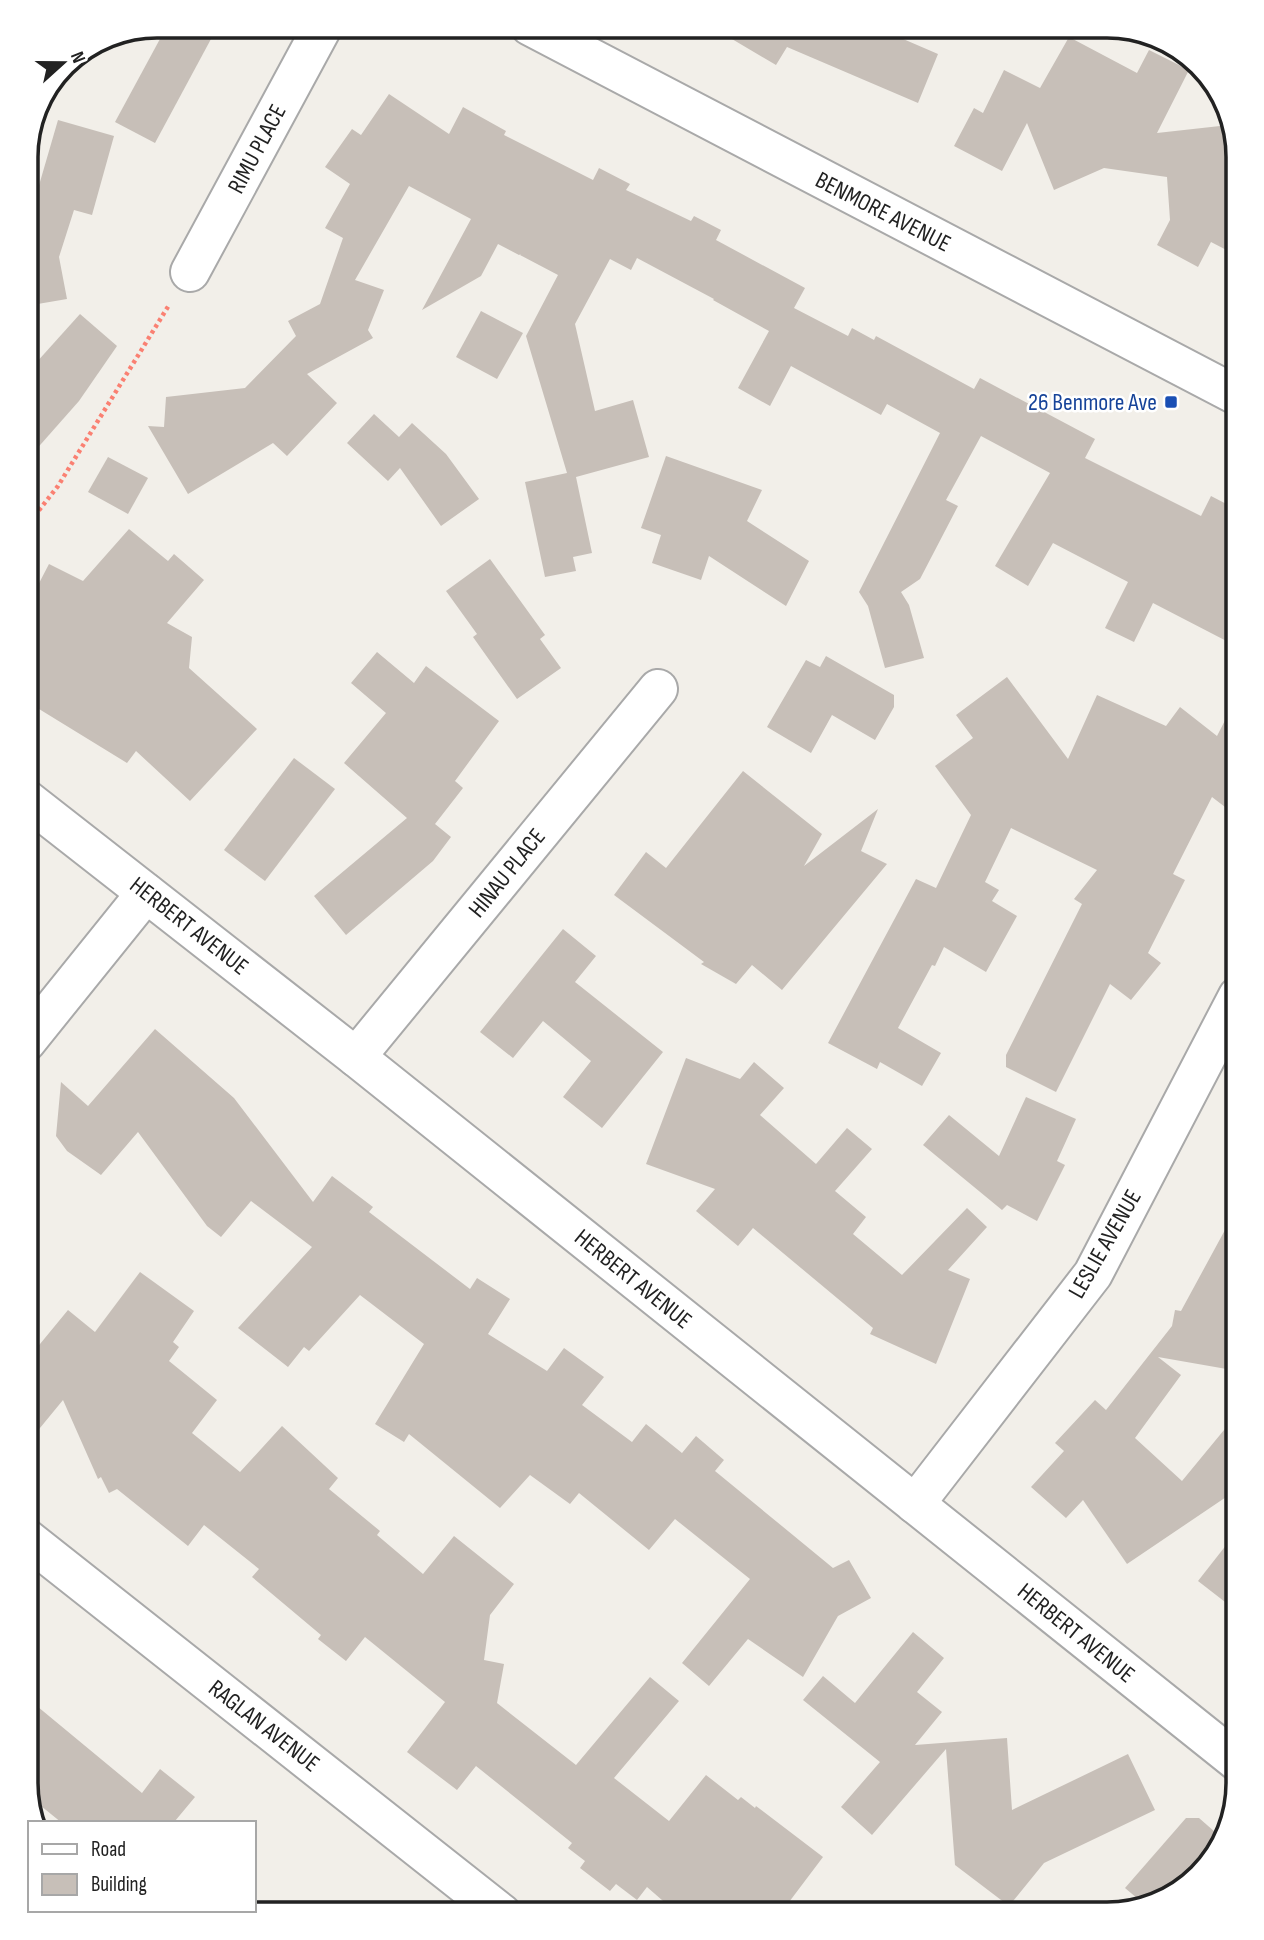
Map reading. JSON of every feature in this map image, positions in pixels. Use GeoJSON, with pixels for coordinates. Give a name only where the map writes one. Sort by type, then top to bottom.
{"type":"FeatureCollection","features":[{"type":"Feature","properties":{"kind":"street","name":"RIMU PLACE"},"geometry":{"type":"LineString","coordinates":[[190,272],[316,38]]}},
{"type":"Feature","properties":{"kind":"street","name":"BENMORE AVENUE"},"geometry":{"type":"LineString","coordinates":[[554,38],[1226,390]]}},
{"type":"Feature","properties":{"kind":"street","name":"HINAU PLACE"},"geometry":{"type":"LineString","coordinates":[[356,1057],[658,689]]}},
{"type":"Feature","properties":{"kind":"street","name":"HERBERT AVENUE"},"geometry":{"type":"LineString","coordinates":[[39,809],[356,1057],[1226,1752]]}},
{"type":"Feature","properties":{"kind":"street"},"geometry":{"type":"LineString","coordinates":[[38,1027],[146,893]]}},
{"type":"Feature","properties":{"kind":"street","name":"LESLIE AVENUE"},"geometry":{"type":"LineString","coordinates":[[915,1504],[1093,1274],[1226,1019]]}},
{"type":"Feature","properties":{"kind":"street","name":"RAGLAN AVENUE"},"geometry":{"type":"LineString","coordinates":[[38,1548],[486,1901]]}},
{"type":"Feature","properties":{"kind":"path"},"geometry":{"type":"LineString","coordinates":[[39,511],[58,486],[190,272]]}},
{"type":"Feature","properties":{"kind":"building"},"geometry":{"type":"Polygon","coordinates":[[[160,38],[212,38],[155,143],[115,122],[160,38]]]}},
{"type":"Feature","properties":{"kind":"building"},"geometry":{"type":"Polygon","coordinates":[[[731,39],[903,39],[938,54],[918,103],[787,47],[776,65],[731,39]]]}},
{"type":"Feature","properties":{"kind":"building"},"geometry":{"type":"Polygon","coordinates":[[[1068,39],[1073,39],[1137,73],[1149,50],[1188,71],[1157,133],[1221,126],[1226,157],[1226,250],[1211,242],[1198,267],[1157,245],[1170,220],[1167,177],[1104,168],[1054,190],[1027,123],[1002,171],[954,146],[974,108],[983,113],[1004,70],[1040,88],[1068,39]]]}},
{"type":"Feature","properties":{"kind":"building"},"geometry":{"type":"Polygon","coordinates":[[[389,94],[449,134],[463,107],[506,131],[504,135],[593,180],[599,168],[630,184],[626,190],[691,221],[694,216],[721,230],[716,240],[805,288],[794,308],[848,336],[852,328],[874,340],[876,336],[974,389],[980,378],[1095,439],[1085,458],[1201,516],[1211,496],[1226,504],[1226,641],[1153,603],[1134,642],[1105,628],[1128,582],[1053,543],[1028,586],[995,566],[1050,473],[981,436],[946,500],[958,506],[920,579],[901,592],[909,605],[924,658],[885,668],[868,606],[859,592],[940,433],[887,404],[881,415],[791,366],[770,406],[738,388],[769,331],[637,258],[631,270],[610,259],[575,324],[595,411],[633,400],[649,457],[576,477],[592,553],[573,557],[576,571],[545,577],[525,482],[567,473],[526,336],[558,275],[498,244],[481,276],[422,310],[471,219],[409,186],[355,280],[384,290],[368,330],[373,338],[307,374],[337,403],[287,456],[273,443],[188,494],[148,426],[164,427],[166,397],[245,388],[296,336],[288,321],[320,304],[343,238],[325,228],[350,184],[325,167],[352,129],[361,135],[389,94]]]}},
{"type":"Feature","properties":{"kind":"building"},"geometry":{"type":"Polygon","coordinates":[[[58,120],[114,136],[92,215],[74,210],[59,257],[67,299],[39,304],[39,185],[58,120]]]}},
{"type":"Feature","properties":{"kind":"building"},"geometry":{"type":"Polygon","coordinates":[[[481,311],[523,333],[497,379],[456,357],[481,311]]]}},
{"type":"Feature","properties":{"kind":"building"},"geometry":{"type":"Polygon","coordinates":[[[80,314],[117,346],[79,401],[39,446],[39,360],[80,314]]]}},
{"type":"Feature","properties":{"kind":"building"},"geometry":{"type":"Polygon","coordinates":[[[374,414],[399,437],[412,423],[446,454],[479,499],[441,526],[400,468],[388,481],[347,443],[374,414]]]}},
{"type":"Feature","properties":{"kind":"building"},"geometry":{"type":"Polygon","coordinates":[[[666,456],[762,490],[747,521],[809,561],[786,606],[709,556],[701,580],[652,563],[661,535],[641,528],[666,456]]]}},
{"type":"Feature","properties":{"kind":"building"},"geometry":{"type":"Polygon","coordinates":[[[108,457],[148,478],[128,514],[88,492],[108,457]]]}},
{"type":"Feature","properties":{"kind":"building"},"geometry":{"type":"Polygon","coordinates":[[[129,529],[168,561],[174,554],[204,580],[167,623],[192,637],[189,668],[257,729],[190,801],[136,751],[127,763],[39,709],[39,584],[49,564],[83,581],[129,529]]]}},
{"type":"Feature","properties":{"kind":"building"},"geometry":{"type":"Polygon","coordinates":[[[490,559],[545,635],[540,639],[561,668],[517,699],[473,637],[477,634],[446,591],[490,559]]]}},
{"type":"Feature","properties":{"kind":"building"},"geometry":{"type":"Polygon","coordinates":[[[377,652],[414,683],[426,666],[499,721],[455,781],[463,788],[435,824],[451,837],[433,861],[346,935],[314,896],[407,818],[344,763],[386,713],[351,683],[377,652]]]}},
{"type":"Feature","properties":{"kind":"building"},"geometry":{"type":"Polygon","coordinates":[[[826,656],[894,695],[894,707],[875,740],[832,715],[811,753],[767,727],[806,660],[820,667],[826,656]]]}},
{"type":"Feature","properties":{"kind":"building"},"geometry":{"type":"Polygon","coordinates":[[[1007,677],[1068,759],[1097,695],[1166,726],[1180,707],[1217,736],[1226,718],[1226,808],[1212,797],[1173,874],[1185,880],[1148,953],[1161,963],[1131,1000],[1110,984],[1056,1092],[1006,1067],[1006,1055],[1082,904],[1074,899],[1097,870],[1011,828],[985,882],[999,890],[992,901],[1017,916],[986,972],[944,947],[898,1028],[941,1053],[922,1086],[880,1062],[877,1069],[828,1043],[916,879],[936,888],[971,815],[935,766],[973,738],[956,715],[1007,677]]]}},
{"type":"Feature","properties":{"kind":"building"},"geometry":{"type":"Polygon","coordinates":[[[294,758],[335,789],[265,881],[224,850],[294,758]]]}},
{"type":"Feature","properties":{"kind":"building"},"geometry":{"type":"Polygon","coordinates":[[[743,771],[822,834],[804,866],[878,809],[861,851],[887,864],[782,990],[752,965],[736,984],[701,964],[704,962],[614,895],[646,852],[666,868],[743,771]]]}},
{"type":"Feature","properties":{"kind":"building"},"geometry":{"type":"Polygon","coordinates":[[[563,929],[596,956],[575,982],[663,1052],[602,1128],[563,1097],[591,1061],[543,1021],[513,1058],[480,1032],[563,929]]]}},
{"type":"Feature","properties":{"kind":"building"},"geometry":{"type":"Polygon","coordinates":[[[155,1029],[234,1098],[313,1202],[332,1176],[373,1207],[369,1212],[470,1289],[477,1278],[510,1299],[488,1334],[547,1371],[564,1348],[604,1377],[582,1405],[632,1442],[646,1424],[682,1453],[696,1436],[724,1460],[715,1471],[833,1568],[849,1560],[871,1598],[838,1616],[803,1677],[748,1639],[709,1686],[682,1663],[750,1579],[675,1519],[649,1550],[579,1493],[570,1504],[530,1475],[500,1508],[409,1434],[404,1442],[375,1424],[424,1344],[360,1295],[309,1351],[304,1347],[288,1367],[238,1328],[312,1247],[251,1201],[221,1237],[207,1226],[138,1132],[101,1175],[67,1151],[56,1136],[61,1082],[88,1106],[155,1029]]]}},
{"type":"Feature","properties":{"kind":"building"},"geometry":{"type":"Polygon","coordinates":[[[686,1058],[740,1079],[754,1062],[784,1088],[760,1115],[816,1164],[847,1128],[872,1149],[835,1191],[866,1217],[853,1234],[902,1275],[967,1208],[987,1227],[948,1270],[970,1279],[936,1364],[870,1334],[873,1328],[753,1228],[738,1246],[696,1211],[715,1189],[646,1164],[686,1058]]]}},
{"type":"Feature","properties":{"kind":"building"},"geometry":{"type":"Polygon","coordinates":[[[1026,1097],[1076,1119],[1057,1161],[1065,1165],[1037,1221],[1007,1205],[1002,1210],[923,1145],[949,1115],[999,1156],[1026,1097]]]}},
{"type":"Feature","properties":{"kind":"building"},"geometry":{"type":"Polygon","coordinates":[[[1226,1228],[1226,1369],[1158,1357],[1181,1375],[1135,1438],[1182,1481],[1226,1428],[1226,1497],[1127,1564],[1083,1500],[1066,1518],[1031,1487],[1064,1451],[1055,1443],[1095,1400],[1106,1410],[1172,1326],[1175,1310],[1181,1311],[1226,1228]]]}},
{"type":"Feature","properties":{"kind":"building"},"geometry":{"type":"Polygon","coordinates":[[[140,1272],[194,1311],[173,1342],[179,1347],[169,1361],[217,1400],[192,1433],[240,1472],[282,1426],[338,1478],[329,1489],[380,1531],[377,1535],[423,1574],[454,1536],[514,1584],[490,1615],[484,1660],[504,1664],[497,1703],[576,1765],[650,1677],[679,1701],[614,1778],[669,1821],[706,1775],[738,1800],[741,1797],[755,1808],[756,1806],[823,1857],[789,1902],[664,1902],[647,1887],[637,1900],[616,1884],[610,1891],[580,1868],[585,1861],[568,1848],[572,1843],[476,1766],[457,1790],[407,1752],[445,1702],[365,1637],[346,1661],[318,1639],[321,1635],[252,1577],[259,1569],[204,1525],[188,1546],[117,1489],[109,1493],[101,1477],[98,1479],[63,1400],[38,1430],[38,1346],[68,1310],[95,1332],[140,1272]]]}},
{"type":"Feature","properties":{"kind":"building"},"geometry":{"type":"Polygon","coordinates":[[[1226,1545],[1226,1603],[1198,1581],[1226,1545]]]}},
{"type":"Feature","properties":{"kind":"building"},"geometry":{"type":"Polygon","coordinates":[[[913,1632],[944,1658],[917,1692],[942,1712],[915,1745],[1007,1738],[1012,1810],[1128,1754],[1155,1810],[1044,1863],[1012,1902],[1004,1902],[955,1865],[946,1749],[872,1835],[841,1807],[880,1762],[803,1700],[823,1676],[855,1703],[913,1632]]]}},
{"type":"Feature","properties":{"kind":"building"},"geometry":{"type":"Polygon","coordinates":[[[38,1707],[142,1793],[160,1769],[195,1797],[175,1821],[60,1821],[42,1806],[38,1783],[38,1707]]]}},
{"type":"Feature","properties":{"kind":"building"},"geometry":{"type":"Polygon","coordinates":[[[1186,1818],[1199,1818],[1214,1832],[1191,1867],[1166,1886],[1136,1897],[1125,1888],[1186,1818]]]}},
{"type":"Feature","properties":{"kind":"place","name":"26 Benmore Ave"},"geometry":{"type":"Point","coordinates":[1171,402]}}]}
